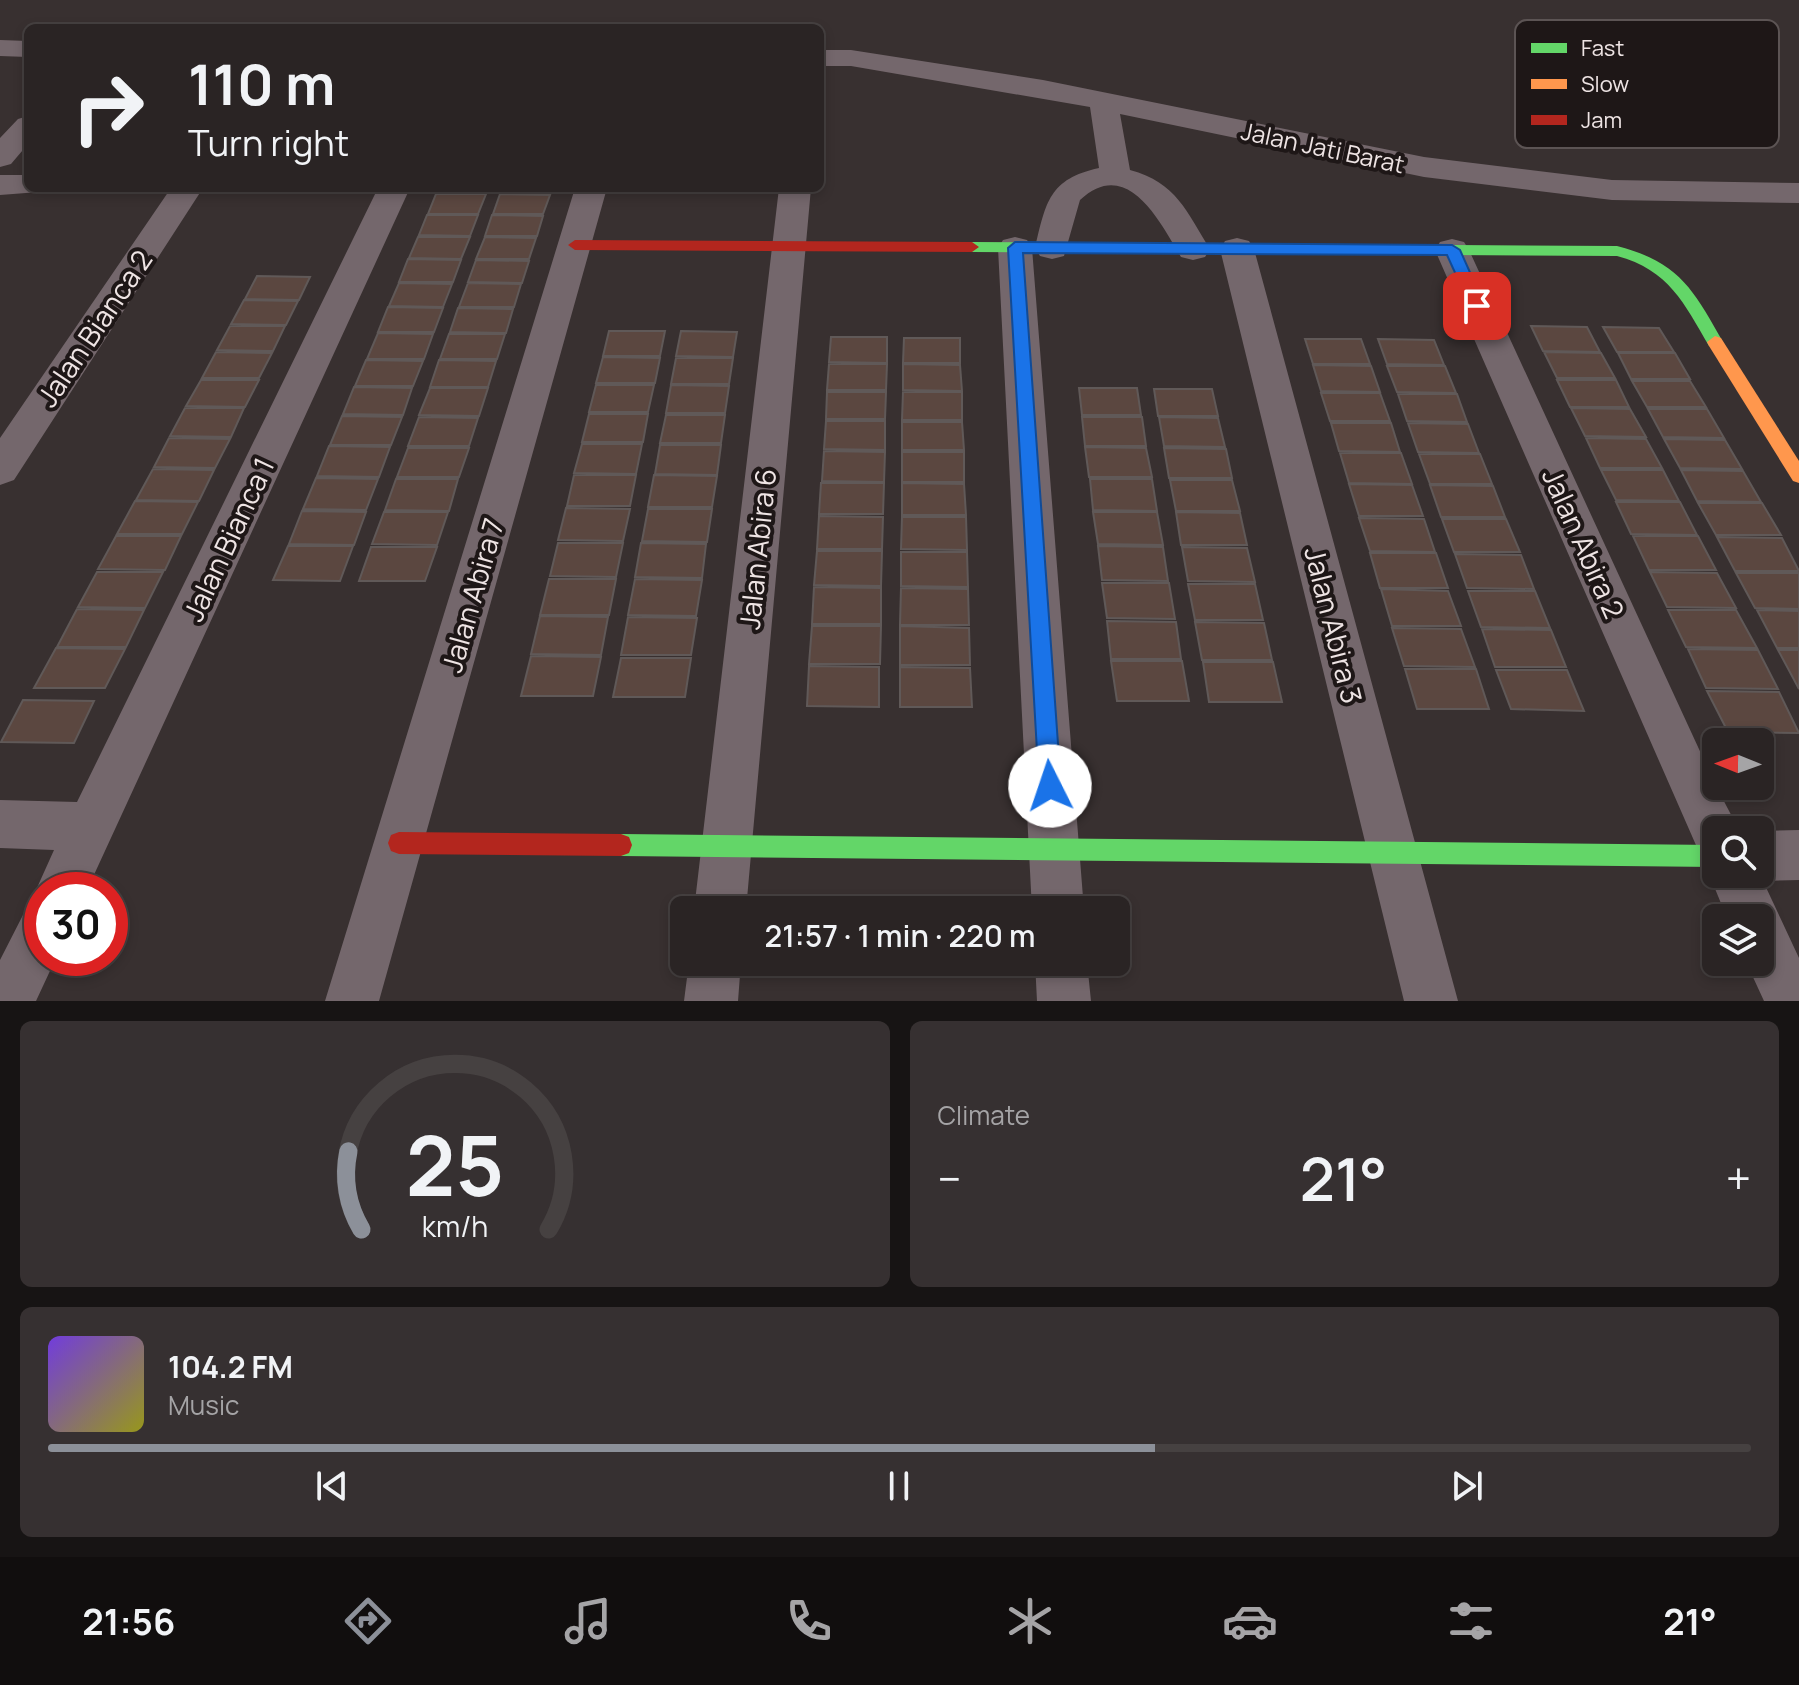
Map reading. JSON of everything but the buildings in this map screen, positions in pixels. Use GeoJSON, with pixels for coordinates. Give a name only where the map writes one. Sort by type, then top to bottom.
{"type":"FeatureCollection","features":[{"type":"Feature","properties":{"kind":"street"},"geometry":{"type":"LineString","coordinates":[[0,48],[24,49]]}},
{"type":"Feature","properties":{"kind":"street","name":"Jalan Jati Barat"},"geometry":{"type":"LineString","coordinates":[[824,58],[851,58],[1104,102],[1424,167],[1612,190],[1799,193]]}},
{"type":"Feature","properties":{"kind":"street"},"geometry":{"type":"LineString","coordinates":[[1104,102],[1116,178]]}},
{"type":"Feature","properties":{"kind":"street"},"geometry":{"type":"LineString","coordinates":[[0,157],[24,130]]}},
{"type":"Feature","properties":{"kind":"street"},"geometry":{"type":"LineString","coordinates":[[1057,896],[1034,248],[1067,195],[1078,184],[1094,179],[1116,178],[1134,180],[1158,194],[1193,249]]}},
{"type":"Feature","properties":{"kind":"street","name":"Jalan Bianca 2"},"geometry":{"type":"LineString","coordinates":[[0,469],[184,192]]}},
{"type":"Feature","properties":{"kind":"street","name":"Jalan Bianca 1"},"geometry":{"type":"LineString","coordinates":[[70,872],[392,192]]}},
{"type":"Feature","properties":{"kind":"street","name":"Jalan Abira 7"},"geometry":{"type":"LineString","coordinates":[[352,1001],[590,192]]}},
{"type":"Feature","properties":{"kind":"street","name":"Jalan Abira 6"},"geometry":{"type":"LineString","coordinates":[[722,896],[795,192]]}},
{"type":"Feature","properties":{"kind":"street"},"geometry":{"type":"LineString","coordinates":[[575,245],[1614,250],[1658,262],[1674,277],[1799,476]]}},
{"type":"Feature","properties":{"kind":"street","name":"Jalan Abira 3"},"geometry":{"type":"LineString","coordinates":[[1237,249],[1431,1001]]}},
{"type":"Feature","properties":{"kind":"street","name":"Jalan Abira 2"},"geometry":{"type":"LineString","coordinates":[[1452,250],[1707,816]]}},
{"type":"Feature","properties":{"kind":"street"},"geometry":{"type":"LineString","coordinates":[[0,824],[91,827]]}},
{"type":"Feature","properties":{"kind":"street"},"geometry":{"type":"LineString","coordinates":[[399,843],[1702,856]]}},
{"type":"Feature","properties":{"kind":"street"},"geometry":{"type":"LineString","coordinates":[[1774,856],[1799,855]]}},
{"type":"Feature","properties":{"kind":"street"},"geometry":{"type":"LineString","coordinates":[[1774,964],[1791,1001]]}},
{"type":"Feature","properties":{"kind":"street"},"geometry":{"type":"LineString","coordinates":[[8,1001],[24,968]]}},
{"type":"Feature","properties":{"kind":"street"},"geometry":{"type":"LineString","coordinates":[[711,1001],[714,976]]}},
{"type":"Feature","properties":{"kind":"street"},"geometry":{"type":"LineString","coordinates":[[1062,976],[1064,1001]]}},
{"type":"Feature","properties":{"kind":"traffic: fast"},"geometry":{"type":"LineString","coordinates":[[972,247],[1617,251],[1637,256],[1666,272],[1687,296],[1715,342]]}},
{"type":"Feature","properties":{"kind":"traffic: fast"},"geometry":{"type":"LineString","coordinates":[[621,845],[1702,856]]}},
{"type":"Feature","properties":{"kind":"traffic: slow"},"geometry":{"type":"LineString","coordinates":[[1715,342],[1799,476]]}},
{"type":"Feature","properties":{"kind":"traffic: jam"},"geometry":{"type":"LineString","coordinates":[[575,245],[972,247]]}},
{"type":"Feature","properties":{"kind":"traffic: jam"},"geometry":{"type":"LineString","coordinates":[[399,843],[621,845]]}},
{"type":"Feature","properties":{"kind":"route"},"geometry":{"type":"LineString","coordinates":[[1050,786],[1015,248],[1452,250],[1477,306]]}}]}
